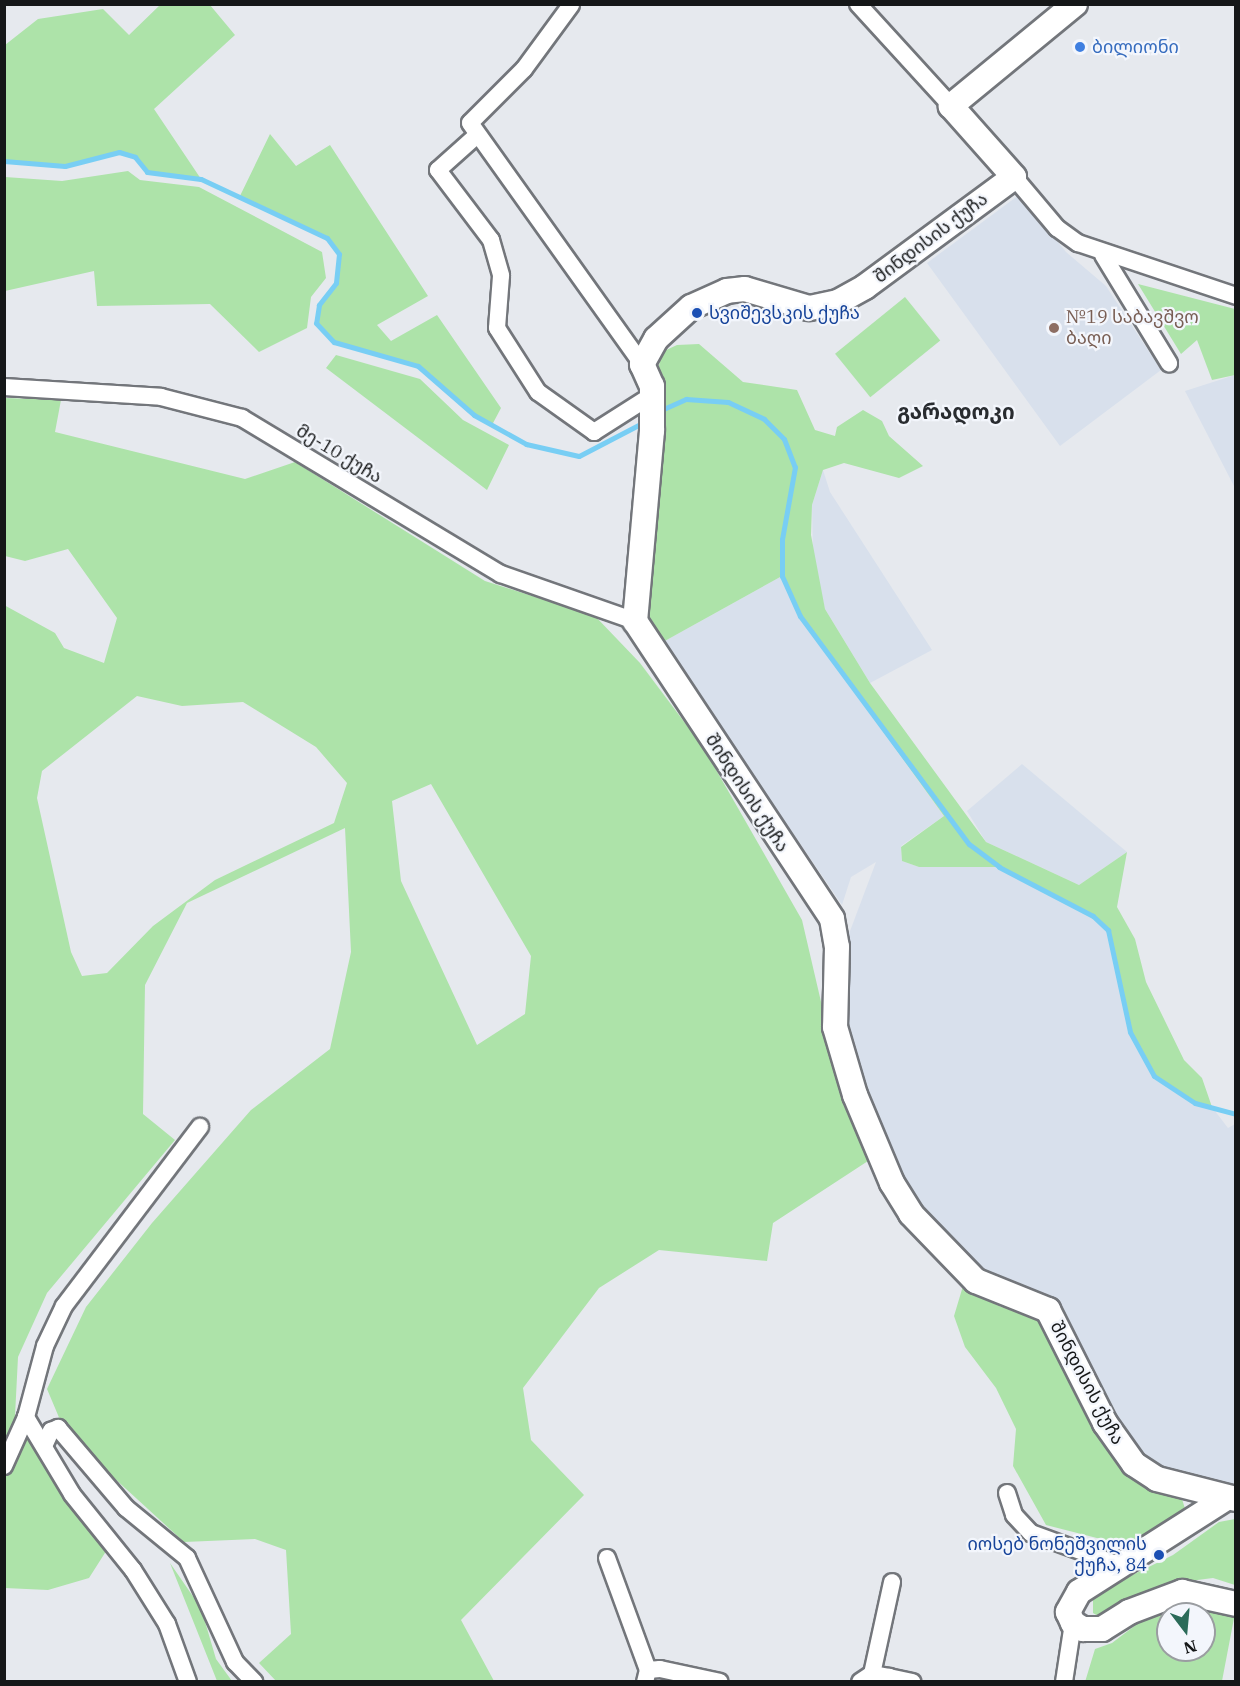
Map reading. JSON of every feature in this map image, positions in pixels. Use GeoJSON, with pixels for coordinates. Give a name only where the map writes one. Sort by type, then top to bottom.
{"type":"FeatureCollection","features":[{"type":"Feature","properties":{"kind":"street"},"geometry":{"type":"LineString","coordinates":[[567,4],[572,5],[524,69],[470,123],[476,136],[642,364],[652,411],[635,621]]}},
{"type":"Feature","properties":{"kind":"street"},"geometry":{"type":"LineString","coordinates":[[858,4],[1057,228],[1103,255],[1236,296]]}},
{"type":"Feature","properties":{"kind":"street"},"geometry":{"type":"LineString","coordinates":[[951,106],[1075,4]]}},
{"type":"Feature","properties":{"kind":"street"},"geometry":{"type":"LineString","coordinates":[[476,136],[438,170],[491,240],[501,276],[498,328],[538,392],[594,432],[652,411]]}},
{"type":"Feature","properties":{"kind":"street","name":"შინდისის ქუჩა"},"geometry":{"type":"LineString","coordinates":[[642,364],[668,324],[710,295],[746,289],[809,308],[838,302],[865,287],[1014,177]]}},
{"type":"Feature","properties":{"kind":"street"},"geometry":{"type":"LineString","coordinates":[[1103,255],[1169,363]]}},
{"type":"Feature","properties":{"kind":"street","name":"მე-10 ქუჩა"},"geometry":{"type":"LineString","coordinates":[[4,387],[161,397],[242,418],[501,574],[635,621]]}},
{"type":"Feature","properties":{"kind":"street","name":"შინდისის ქუჩა"},"geometry":{"type":"LineString","coordinates":[[635,621],[832,919],[837,946],[835,1028],[855,1095],[892,1184],[911,1214],[976,1281],[1007,1298],[1036,1301],[1048,1310],[1105,1423],[1134,1464],[1157,1479],[1230,1499]]}},
{"type":"Feature","properties":{"kind":"street"},"geometry":{"type":"LineString","coordinates":[[4,1466],[26,1417],[45,1346],[64,1306],[200,1127]]}},
{"type":"Feature","properties":{"kind":"street"},"geometry":{"type":"LineString","coordinates":[[26,1417],[167,1624],[188,1682]]}},
{"type":"Feature","properties":{"kind":"street"},"geometry":{"type":"LineString","coordinates":[[44,1446],[51,1431],[58,1428],[126,1508],[187,1558],[235,1662],[254,1682]]}},
{"type":"Feature","properties":{"kind":"street"},"geometry":{"type":"LineString","coordinates":[[1007,1493],[1014,1515],[1031,1533],[1119,1565]]}},
{"type":"Feature","properties":{"kind":"street"},"geometry":{"type":"LineString","coordinates":[[1230,1499],[1119,1565],[1079,1592],[1068,1612],[1078,1626],[1102,1629],[1129,1612],[1182,1592],[1236,1604]]}},
{"type":"Feature","properties":{"kind":"street"},"geometry":{"type":"LineString","coordinates":[[607,1558],[646,1676],[660,1669],[720,1682]]}},
{"type":"Feature","properties":{"kind":"street"},"geometry":{"type":"LineString","coordinates":[[892,1582],[877,1678],[912,1682]]}},
{"type":"Feature","properties":{"kind":"street"},"geometry":{"type":"LineString","coordinates":[[1064,1682],[1078,1626]]}},
{"type":"Feature","properties":{"kind":"shaded area","name":"№19 საბავშვო ბაღი"},"geometry":{"type":"Polygon","coordinates":[[[1019,195],[1066,252],[1106,286],[1161,370],[1060,446],[927,263],[1019,195]]]}},
{"type":"Feature","properties":{"kind":"shaded area"},"geometry":{"type":"Polygon","coordinates":[[[1236,375],[1235,488],[1185,391],[1236,375]]]}},
{"type":"Feature","properties":{"kind":"shaded area"},"geometry":{"type":"Polygon","coordinates":[[[823,470],[830,492],[932,650],[870,683],[825,609],[813,556],[812,505],[823,470]]]}},
{"type":"Feature","properties":{"kind":"shaded area"},"geometry":{"type":"Polygon","coordinates":[[[782,576],[800,616],[944,816],[901,846],[902,861],[919,867],[999,867],[1093,916],[1108,930],[1130,1032],[1195,1103],[1212,1107],[1228,1128],[1235,1124],[1235,1494],[1161,1474],[1129,1450],[1060,1306],[991,1279],[937,1240],[897,1177],[841,1021],[844,947],[876,862],[851,877],[842,905],[663,642],[782,576]]]}},
{"type":"Feature","properties":{"kind":"shaded area"},"geometry":{"type":"Polygon","coordinates":[[[1022,764],[1127,852],[1079,885],[986,842],[967,811],[1022,764]]]}},
{"type":"Feature","properties":{"kind":"green space"},"geometry":{"type":"Polygon","coordinates":[[[160,5],[210,5],[235,35],[154,109],[201,179],[147,172],[135,157],[119,152],[65,166],[5,161],[5,45],[38,19],[103,9],[129,35],[160,5]]]}},
{"type":"Feature","properties":{"kind":"green space"},"geometry":{"type":"Polygon","coordinates":[[[270,134],[296,166],[330,145],[428,296],[377,325],[391,341],[437,315],[501,408],[492,425],[474,415],[418,366],[334,342],[316,323],[319,305],[336,283],[339,254],[327,238],[239,198],[270,134]]]}},
{"type":"Feature","properties":{"kind":"green space"},"geometry":{"type":"Polygon","coordinates":[[[128,171],[140,180],[199,187],[322,252],[326,278],[311,297],[307,328],[259,352],[210,304],[97,306],[94,271],[5,291],[5,177],[62,181],[128,171]]]}},
{"type":"Feature","properties":{"kind":"green space"},"geometry":{"type":"Polygon","coordinates":[[[1138,284],[1235,309],[1235,375],[1212,380],[1197,340],[1181,354],[1138,284]]]}},
{"type":"Feature","properties":{"kind":"green space"},"geometry":{"type":"Polygon","coordinates":[[[905,297],[940,341],[870,397],[835,354],[905,297]]]}},
{"type":"Feature","properties":{"kind":"green space"},"geometry":{"type":"Polygon","coordinates":[[[699,344],[743,382],[797,390],[815,430],[835,436],[837,427],[863,410],[882,421],[889,436],[923,466],[899,478],[844,463],[823,470],[812,505],[811,535],[825,609],[870,683],[986,842],[1079,885],[1127,852],[1117,907],[1135,939],[1146,982],[1184,1060],[1202,1078],[1212,1107],[1195,1103],[1154,1076],[1130,1032],[1108,930],[1093,916],[999,867],[919,867],[902,861],[901,847],[944,816],[800,616],[782,576],[663,642],[644,611],[655,384],[662,352],[677,345],[699,344]]]}},
{"type":"Feature","properties":{"kind":"green space"},"geometry":{"type":"Polygon","coordinates":[[[336,355],[420,379],[463,420],[509,445],[487,490],[326,368],[336,355]]]}},
{"type":"Feature","properties":{"kind":"green space"},"geometry":{"type":"Polygon","coordinates":[[[5,398],[61,400],[55,432],[245,479],[295,462],[485,581],[595,616],[640,663],[703,747],[802,920],[842,1092],[868,1161],[773,1223],[767,1261],[659,1250],[599,1288],[523,1388],[531,1440],[584,1495],[461,1620],[494,1681],[276,1681],[259,1663],[291,1634],[286,1550],[255,1539],[184,1542],[66,1434],[47,1389],[86,1307],[152,1223],[251,1110],[330,1049],[351,952],[345,828],[187,903],[145,985],[143,1114],[175,1140],[47,1293],[18,1357],[15,1416],[117,1534],[89,1578],[48,1590],[5,1588],[4,605],[55,633],[64,648],[104,663],[117,618],[68,549],[25,561],[5,556],[5,398]],[[137,696],[42,771],[37,798],[71,952],[82,976],[107,973],[153,926],[215,880],[334,823],[347,783],[316,747],[243,702],[182,706],[137,696]],[[431,784],[392,801],[401,881],[477,1045],[525,1014],[531,956],[431,784]]]}},
{"type":"Feature","properties":{"kind":"green space"},"geometry":{"type":"Polygon","coordinates":[[[963,1286],[1001,1307],[1035,1311],[1131,1473],[1182,1499],[1186,1512],[1136,1548],[1046,1525],[1013,1466],[1016,1429],[996,1388],[965,1347],[954,1316],[963,1286]]]}},
{"type":"Feature","properties":{"kind":"green space"},"geometry":{"type":"Polygon","coordinates":[[[1235,1519],[1235,1585],[1213,1578],[1174,1583],[1103,1619],[1093,1613],[1093,1600],[1100,1591],[1173,1555],[1219,1522],[1235,1519]]]}},
{"type":"Feature","properties":{"kind":"green space"},"geometry":{"type":"Polygon","coordinates":[[[170,1563],[201,1608],[216,1659],[232,1681],[217,1681],[170,1563]]]}},
{"type":"Feature","properties":{"kind":"green space"},"geometry":{"type":"Polygon","coordinates":[[[1216,1609],[1235,1613],[1222,1681],[1085,1682],[1095,1649],[1112,1643],[1156,1612],[1156,1662],[1216,1662],[1216,1609]]]}},
{"type":"Feature","properties":{"kind":"waterway"},"geometry":{"type":"LineString","coordinates":[[4,161],[65,166],[119,152],[135,157],[147,172],[201,179],[327,238],[339,254],[336,283],[319,305],[316,323],[334,342],[418,366],[474,415],[526,444],[579,456],[644,422]]}},
{"type":"Feature","properties":{"kind":"waterway"},"geometry":{"type":"LineString","coordinates":[[659,411],[686,399],[728,402],[764,419],[784,439],[795,467],[782,539],[782,576],[800,616],[969,844],[999,867],[1093,916],[1108,930],[1130,1032],[1154,1076],[1195,1103],[1236,1114]]}},
{"type":"Feature","properties":{"kind":"place","name":"ბილიონი"},"geometry":{"type":"Point","coordinates":[1080,47]}},
{"type":"Feature","properties":{"kind":"place","name":"სვიშევსკის ქუჩა"},"geometry":{"type":"Point","coordinates":[697,313]}},
{"type":"Feature","properties":{"kind":"place","name":"№19 საბავშვო ბაღი"},"geometry":{"type":"Point","coordinates":[1054,328]}},
{"type":"Feature","properties":{"kind":"place","name":"იოსებ ნონეშვილის ქუჩა, 84"},"geometry":{"type":"Point","coordinates":[1159,1555]}},
{"type":"Feature","properties":{"kind":"district","name":"გარადოკი"},"geometry":{"type":"Point","coordinates":[956,411]}}]}
